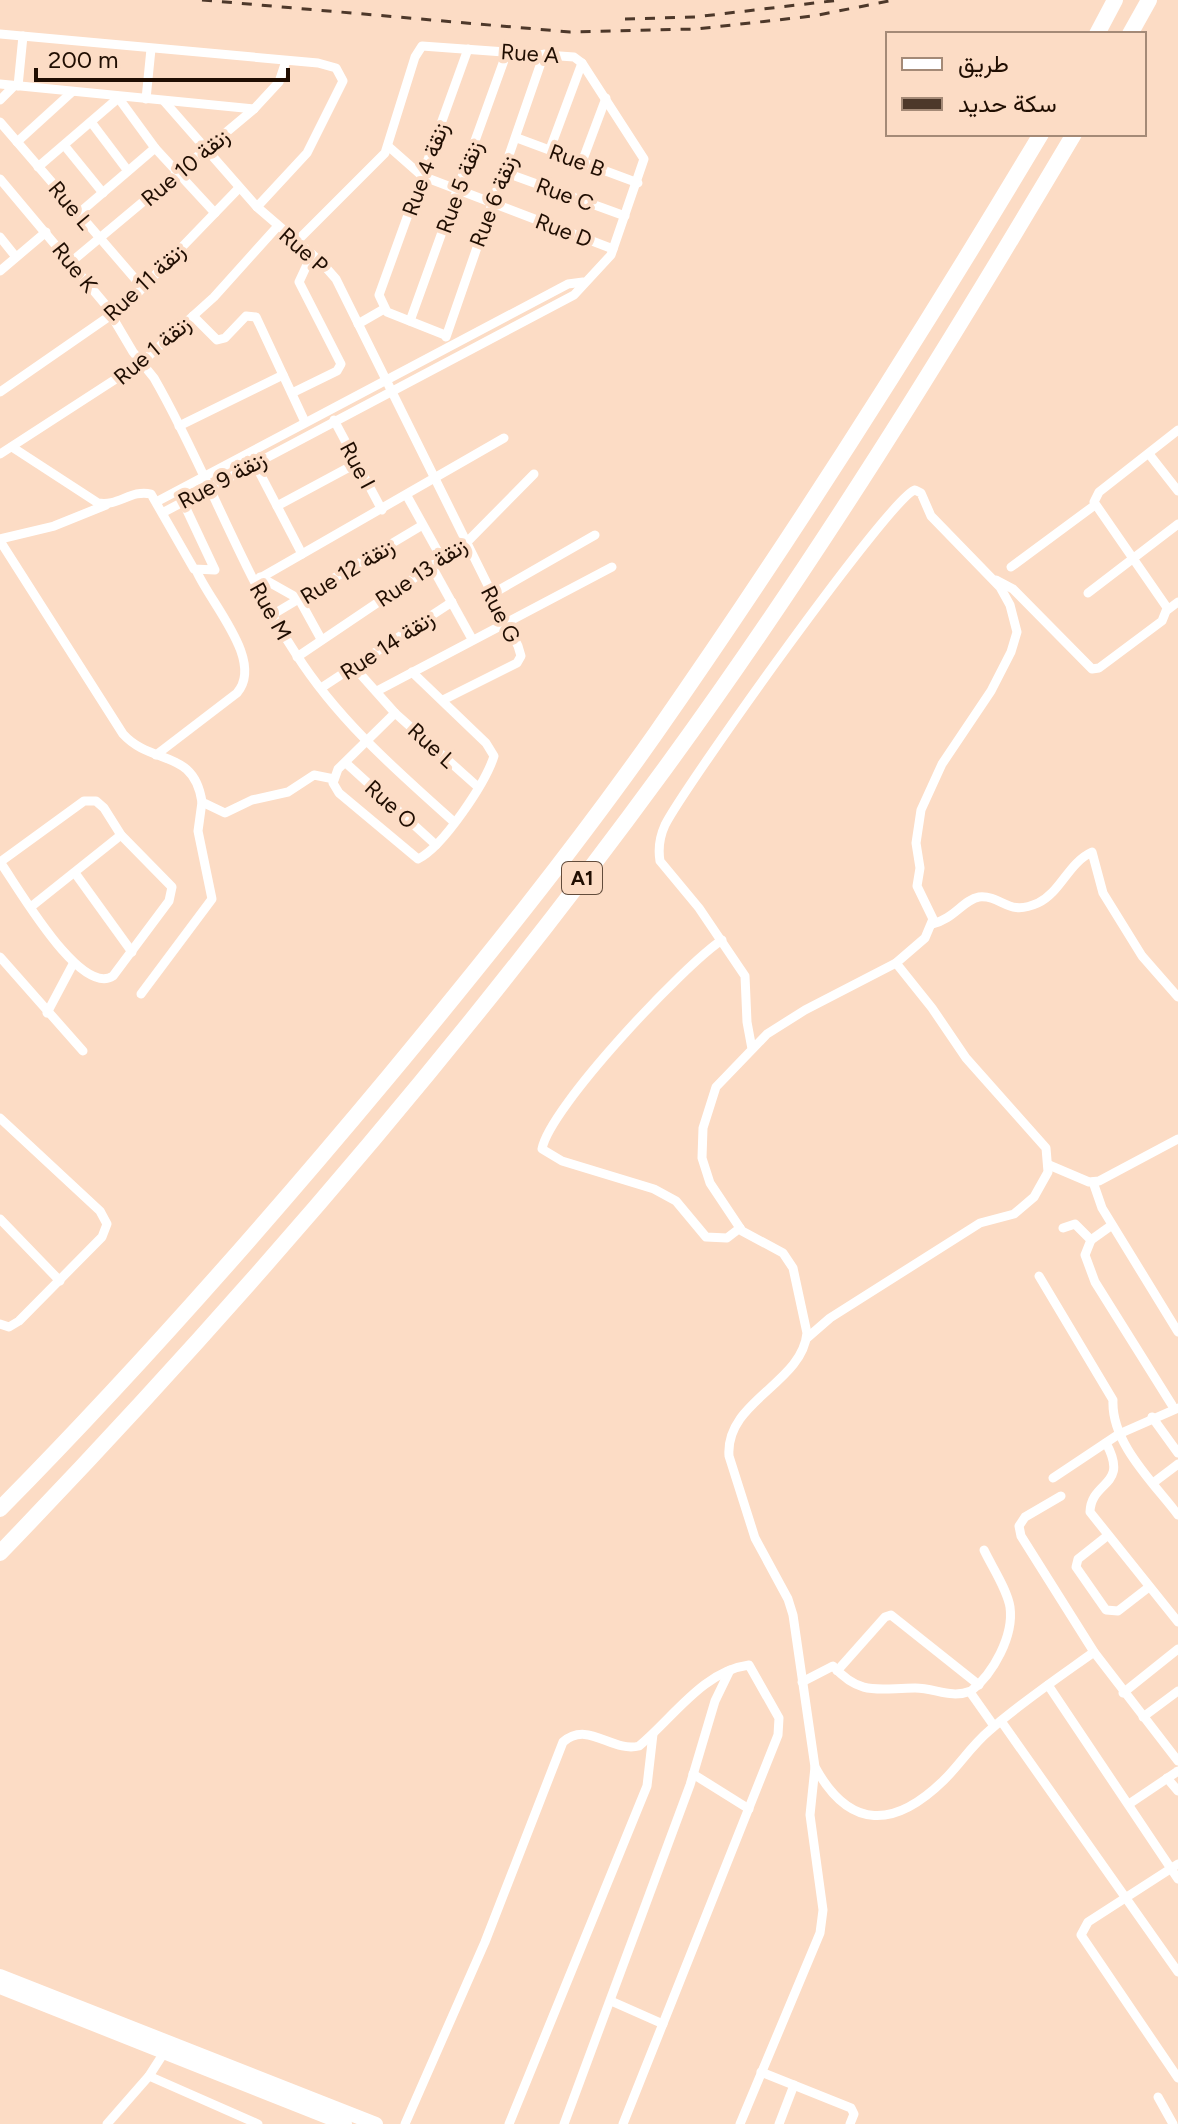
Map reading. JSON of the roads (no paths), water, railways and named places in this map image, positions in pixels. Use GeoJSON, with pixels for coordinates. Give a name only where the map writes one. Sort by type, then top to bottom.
{"type":"FeatureCollection","features":[{"type":"Feature","properties":{"kind":"highway"},"geometry":{"type":"LineString","coordinates":[[1098,32],[1115,0]]}},
{"type":"Feature","properties":{"kind":"highway"},"geometry":{"type":"LineString","coordinates":[[1131,32],[1149,0]]}},
{"type":"Feature","properties":{"kind":"highway","name":"A1"},"geometry":{"type":"LineString","coordinates":[[0,1509],[184,1313],[321,1157],[445,1008],[654,736],[955,282],[1040,136]]}},
{"type":"Feature","properties":{"kind":"highway","name":"A1"},"geometry":{"type":"LineString","coordinates":[[0,1553],[216,1324],[378,1137],[538,937],[666,766],[778,607],[861,482],[1073,136]]}},
{"type":"Feature","properties":{"kind":"street"},"geometry":{"type":"LineString","coordinates":[[0,34],[336,68],[343,78],[307,153],[257,207]]}},
{"type":"Feature","properties":{"kind":"street"},"geometry":{"type":"LineString","coordinates":[[0,100],[16,86],[23,36]]}},
{"type":"Feature","properties":{"kind":"street","name":"Rue A"},"geometry":{"type":"LineString","coordinates":[[388,146],[415,57],[424,45],[569,56],[582,63],[644,159]]}},
{"type":"Feature","properties":{"kind":"street"},"geometry":{"type":"LineString","coordinates":[[146,99],[151,49]]}},
{"type":"Feature","properties":{"kind":"street","name":"Rue 4 زنقة"},"geometry":{"type":"LineString","coordinates":[[384,309],[380,301],[381,289],[468,49]]}},
{"type":"Feature","properties":{"kind":"street","name":"Rue 5 زنقة"},"geometry":{"type":"LineString","coordinates":[[410,321],[507,52]]}},
{"type":"Feature","properties":{"kind":"street","name":"Rue 6 زنقة"},"geometry":{"type":"LineString","coordinates":[[445,335],[517,138],[544,54]]}},
{"type":"Feature","properties":{"kind":"street","name":"Rue 10 زنقة"},"geometry":{"type":"LineString","coordinates":[[71,262],[254,109],[279,82],[286,61]]}},
{"type":"Feature","properties":{"kind":"street"},"geometry":{"type":"LineString","coordinates":[[550,149],[582,63]]}},
{"type":"Feature","properties":{"kind":"street"},"geometry":{"type":"LineString","coordinates":[[0,84],[116,98],[254,109]]}},
{"type":"Feature","properties":{"kind":"street"},"geometry":{"type":"LineString","coordinates":[[17,142],[72,92]]}},
{"type":"Feature","properties":{"kind":"street"},"geometry":{"type":"LineString","coordinates":[[38,167],[116,98]]}},
{"type":"Feature","properties":{"kind":"street"},"geometry":{"type":"LineString","coordinates":[[116,98],[155,148],[215,213]]}},
{"type":"Feature","properties":{"kind":"street"},"geometry":{"type":"LineString","coordinates":[[582,162],[606,98]]}},
{"type":"Feature","properties":{"kind":"street","name":"Rue P"},"geometry":{"type":"LineString","coordinates":[[164,101],[257,207],[336,279],[408,424]]}},
{"type":"Feature","properties":{"kind":"street","name":"Rue L"},"geometry":{"type":"LineString","coordinates":[[0,122],[143,288]]}},
{"type":"Feature","properties":{"kind":"street"},"geometry":{"type":"LineString","coordinates":[[91,122],[128,171]]}},
{"type":"Feature","properties":{"kind":"street","name":"Rue B"},"geometry":{"type":"LineString","coordinates":[[517,138],[638,183]]}},
{"type":"Feature","properties":{"kind":"street"},"geometry":{"type":"LineString","coordinates":[[64,145],[103,193]]}},
{"type":"Feature","properties":{"kind":"street"},"geometry":{"type":"LineString","coordinates":[[296,242],[380,160],[388,146]]}},
{"type":"Feature","properties":{"kind":"street","name":"Rue D"},"geometry":{"type":"LineString","coordinates":[[388,146],[422,176],[613,249]]}},
{"type":"Feature","properties":{"kind":"street"},"geometry":{"type":"LineString","coordinates":[[78,214],[155,148]]}},
{"type":"Feature","properties":{"kind":"street","name":"Rue 9 زنقة"},"geometry":{"type":"LineString","coordinates":[[583,282],[568,284],[158,501],[164,512],[574,295],[583,282],[602,266],[613,249],[644,159]]}},
{"type":"Feature","properties":{"kind":"street","name":"Rue C"},"geometry":{"type":"LineString","coordinates":[[504,172],[625,216]]}},
{"type":"Feature","properties":{"kind":"street","name":"Rue K"},"geometry":{"type":"LineString","coordinates":[[0,179],[113,315],[142,362]]}},
{"type":"Feature","properties":{"kind":"street","name":"Rue 11 زنقة"},"geometry":{"type":"LineString","coordinates":[[2,387],[113,315],[239,188]]}},
{"type":"Feature","properties":{"kind":"street","name":"Rue 1 زنقة"},"geometry":{"type":"LineString","coordinates":[[5,448],[142,362],[193,316],[277,227]]}},
{"type":"Feature","properties":{"kind":"street"},"geometry":{"type":"LineString","coordinates":[[0,271],[46,232]]}},
{"type":"Feature","properties":{"kind":"street"},"geometry":{"type":"LineString","coordinates":[[0,237],[16,257]]}},
{"type":"Feature","properties":{"kind":"street"},"geometry":{"type":"LineString","coordinates":[[292,393],[337,371],[341,364],[299,282],[312,254]]}},
{"type":"Feature","properties":{"kind":"street"},"geometry":{"type":"LineString","coordinates":[[358,324],[384,309],[445,335],[450,346]]}},
{"type":"Feature","properties":{"kind":"street"},"geometry":{"type":"LineString","coordinates":[[193,316],[208,334],[220,340],[246,316],[255,316],[305,422]]}},
{"type":"Feature","properties":{"kind":"street","name":"Rue M"},"geometry":{"type":"LineString","coordinates":[[142,362],[154,378],[208,488],[258,578],[272,615],[297,657],[366,743],[454,822]]}},
{"type":"Feature","properties":{"kind":"street"},"geometry":{"type":"LineString","coordinates":[[179,426],[283,375]]}},
{"type":"Feature","properties":{"kind":"street","name":"Rue I"},"geometry":{"type":"LineString","coordinates":[[334,420],[382,510]]}},
{"type":"Feature","properties":{"kind":"street","name":"Rue G"},"geometry":{"type":"LineString","coordinates":[[408,424],[521,656],[506,670],[443,700]]}},
{"type":"Feature","properties":{"kind":"street"},"geometry":{"type":"LineString","coordinates":[[1011,567],[1095,505],[1099,492],[1178,430]]}},
{"type":"Feature","properties":{"kind":"street"},"geometry":{"type":"LineString","coordinates":[[258,578],[434,481],[504,438]]}},
{"type":"Feature","properties":{"kind":"street"},"geometry":{"type":"LineString","coordinates":[[5,448],[107,505]]}},
{"type":"Feature","properties":{"kind":"street"},"geometry":{"type":"LineString","coordinates":[[1149,454],[1178,491]]}},
{"type":"Feature","properties":{"kind":"street"},"geometry":{"type":"LineString","coordinates":[[254,462],[302,554]]}},
{"type":"Feature","properties":{"kind":"street"},"geometry":{"type":"LineString","coordinates":[[277,506],[357,463]]}},
{"type":"Feature","properties":{"kind":"street","name":"Rue 13 زنقة"},"geometry":{"type":"LineString","coordinates":[[297,657],[466,543],[534,474]]}},
{"type":"Feature","properties":{"kind":"street"},"geometry":{"type":"LineString","coordinates":[[752,1049],[745,976],[722,940],[660,861],[659,848],[664,828],[693,780],[872,532],[908,492],[918,491],[931,516],[993,580],[1010,605],[1017,632],[1011,652],[981,709],[936,774],[921,810],[916,843],[920,868],[918,888],[931,912],[932,924],[925,938],[896,963],[785,1021],[752,1049],[716,1087],[701,1143],[710,1183],[740,1228],[783,1253],[793,1268],[807,1338]]}},
{"type":"Feature","properties":{"kind":"street"},"geometry":{"type":"LineString","coordinates":[[141,994],[212,899],[198,831],[202,802],[199,783],[174,758],[137,747],[123,734],[0,540],[54,526],[144,492],[158,501]]}},
{"type":"Feature","properties":{"kind":"street"},"geometry":{"type":"LineString","coordinates":[[407,496],[442,559]]}},
{"type":"Feature","properties":{"kind":"street"},"geometry":{"type":"LineString","coordinates":[[183,502],[215,570],[193,567]]}},
{"type":"Feature","properties":{"kind":"street"},"geometry":{"type":"LineString","coordinates":[[1095,505],[1168,609]]}},
{"type":"Feature","properties":{"kind":"street"},"geometry":{"type":"LineString","coordinates":[[156,755],[237,693],[245,680],[245,656],[164,512]]}},
{"type":"Feature","properties":{"kind":"street"},"geometry":{"type":"LineString","coordinates":[[1088,593],[1178,524]]}},
{"type":"Feature","properties":{"kind":"street","name":"Rue 12 زنقة"},"geometry":{"type":"LineString","coordinates":[[272,615],[421,526]]}},
{"type":"Feature","properties":{"kind":"street"},"geometry":{"type":"LineString","coordinates":[[492,594],[595,535]]}},
{"type":"Feature","properties":{"kind":"street"},"geometry":{"type":"LineString","coordinates":[[431,565],[472,639]]}},
{"type":"Feature","properties":{"kind":"street"},"geometry":{"type":"LineString","coordinates":[[377,691],[612,567]]}},
{"type":"Feature","properties":{"kind":"street"},"geometry":{"type":"LineString","coordinates":[[258,578],[299,599],[321,639]]}},
{"type":"Feature","properties":{"kind":"street"},"geometry":{"type":"LineString","coordinates":[[993,580],[1008,586],[1092,669],[1099,668],[1162,621],[1168,609],[1178,602]]}},
{"type":"Feature","properties":{"kind":"street","name":"Rue 14 زنقة"},"geometry":{"type":"LineString","coordinates":[[321,688],[452,602]]}},
{"type":"Feature","properties":{"kind":"street"},"geometry":{"type":"LineString","coordinates":[[1010,605],[1026,603]]}},
{"type":"Feature","properties":{"kind":"street","name":"Rue L"},"geometry":{"type":"LineString","coordinates":[[354,667],[395,713],[478,787]]}},
{"type":"Feature","properties":{"kind":"street"},"geometry":{"type":"LineString","coordinates":[[395,713],[347,764],[338,769],[334,779],[339,793],[418,859],[436,845],[454,822],[494,759],[486,743],[412,672]]}},
{"type":"Feature","properties":{"kind":"street","name":"Rue O"},"geometry":{"type":"LineString","coordinates":[[347,764],[436,845]]}},
{"type":"Feature","properties":{"kind":"street"},"geometry":{"type":"LineString","coordinates":[[202,802],[225,813],[252,800],[288,792],[314,775],[334,779]]}},
{"type":"Feature","properties":{"kind":"street"},"geometry":{"type":"LineString","coordinates":[[84,801],[96,801],[104,808],[121,835],[172,887],[169,901],[132,952],[106,980],[90,978],[73,964],[0,862],[84,801]]}},
{"type":"Feature","properties":{"kind":"street"},"geometry":{"type":"LineString","coordinates":[[32,906],[121,835]]}},
{"type":"Feature","properties":{"kind":"street"},"geometry":{"type":"LineString","coordinates":[[932,924],[951,919],[975,898],[988,897],[1014,908],[1040,902],[1076,863],[1092,852],[1103,893],[1142,956],[1178,997]]}},
{"type":"Feature","properties":{"kind":"street"},"geometry":{"type":"LineString","coordinates":[[75,873],[132,952]]}},
{"type":"Feature","properties":{"kind":"street"},"geometry":{"type":"LineString","coordinates":[[722,940],[686,968],[588,1076],[542,1149],[562,1161],[654,1189],[676,1201],[706,1237],[727,1238],[740,1228]]}},
{"type":"Feature","properties":{"kind":"street"},"geometry":{"type":"LineString","coordinates":[[0,957],[83,1051]]}},
{"type":"Feature","properties":{"kind":"street"},"geometry":{"type":"LineString","coordinates":[[740,2124],[820,1933],[823,1910],[810,1815],[815,1767],[796,1629],[788,1599],[755,1538],[732,1471],[728,1442],[739,1420],[790,1367],[807,1338],[830,1318],[980,1223],[1014,1214],[1034,1197],[1049,1165],[1046,1148],[966,1058],[896,963]]}},
{"type":"Feature","properties":{"kind":"street"},"geometry":{"type":"LineString","coordinates":[[47,1013],[73,964]]}},
{"type":"Feature","properties":{"kind":"street"},"geometry":{"type":"LineString","coordinates":[[0,1118],[106,1221],[102,1237],[60,1281],[14,1325],[6,1327],[0,1324]]}},
{"type":"Feature","properties":{"kind":"street"},"geometry":{"type":"LineString","coordinates":[[1093,1182],[1178,1139]]}},
{"type":"Feature","properties":{"kind":"street"},"geometry":{"type":"LineString","coordinates":[[1049,1165],[1093,1182],[1112,1225],[1178,1332]]}},
{"type":"Feature","properties":{"kind":"street"},"geometry":{"type":"LineString","coordinates":[[0,1219],[60,1281]]}},
{"type":"Feature","properties":{"kind":"street"},"geometry":{"type":"LineString","coordinates":[[1063,1228],[1075,1224],[1091,1240]]}},
{"type":"Feature","properties":{"kind":"street"},"geometry":{"type":"LineString","coordinates":[[1053,1478],[1119,1434],[1174,1405],[1095,1282],[1085,1255],[1091,1240],[1112,1225]]}},
{"type":"Feature","properties":{"kind":"street"},"geometry":{"type":"LineString","coordinates":[[1039,1276],[1113,1400],[1112,1409],[1119,1434],[1178,1515]]}},
{"type":"Feature","properties":{"kind":"street"},"geometry":{"type":"LineString","coordinates":[[1152,1417],[1178,1453]]}},
{"type":"Feature","properties":{"kind":"street"},"geometry":{"type":"LineString","coordinates":[[1106,1443],[1115,1463],[1114,1474],[1092,1501],[1090,1512],[1178,1622]]}},
{"type":"Feature","properties":{"kind":"street"},"geometry":{"type":"LineString","coordinates":[[1153,1483],[1178,1464]]}},
{"type":"Feature","properties":{"kind":"street"},"geometry":{"type":"LineString","coordinates":[[1061,1496],[1025,1517],[1019,1526],[1020,1533],[1094,1652],[1178,1761]]}},
{"type":"Feature","properties":{"kind":"street"},"geometry":{"type":"LineString","coordinates":[[1107,1536],[1078,1559],[1076,1565],[1106,1610],[1115,1613],[1149,1587]]}},
{"type":"Feature","properties":{"kind":"street"},"geometry":{"type":"LineString","coordinates":[[802,1682],[833,1666],[860,1687],[876,1692],[918,1688],[948,1695],[970,1692],[979,1685],[1005,1644],[1010,1622],[1010,1605],[984,1550]]}},
{"type":"Feature","properties":{"kind":"street"},"geometry":{"type":"LineString","coordinates":[[837,1671],[885,1617],[891,1615],[979,1685]]}},
{"type":"Feature","properties":{"kind":"street"},"geometry":{"type":"LineString","coordinates":[[1123,1693],[1178,1649]]}},
{"type":"Feature","properties":{"kind":"street"},"geometry":{"type":"LineString","coordinates":[[815,1767],[828,1789],[854,1810],[864,1816],[884,1817],[942,1783],[998,1724],[1094,1652]]}},
{"type":"Feature","properties":{"kind":"street"},"geometry":{"type":"LineString","coordinates":[[405,2124],[485,1942],[563,1742],[576,1734],[588,1734],[626,1748],[639,1746],[705,1684],[730,1670],[749,1665],[779,1718],[778,1735],[623,2124]]}},
{"type":"Feature","properties":{"kind":"street"},"geometry":{"type":"LineString","coordinates":[[564,2124],[693,1774],[715,1701],[730,1670]]}},
{"type":"Feature","properties":{"kind":"street"},"geometry":{"type":"LineString","coordinates":[[1048,1685],[1175,1866],[1178,1879]]}},
{"type":"Feature","properties":{"kind":"street"},"geometry":{"type":"LineString","coordinates":[[1143,1717],[1178,1691]]}},
{"type":"Feature","properties":{"kind":"street"},"geometry":{"type":"LineString","coordinates":[[970,1692],[998,1724],[1178,1972]]}},
{"type":"Feature","properties":{"kind":"street"},"geometry":{"type":"LineString","coordinates":[[509,2124],[647,1786],[653,1734]]}},
{"type":"Feature","properties":{"kind":"street"},"geometry":{"type":"LineString","coordinates":[[1129,1804],[1178,1771]]}},
{"type":"Feature","properties":{"kind":"street"},"geometry":{"type":"LineString","coordinates":[[693,1774],[749,1809]]}},
{"type":"Feature","properties":{"kind":"street"},"geometry":{"type":"LineString","coordinates":[[1167,1778],[1178,1791]]}},
{"type":"Feature","properties":{"kind":"street"},"geometry":{"type":"LineString","coordinates":[[1175,1866],[1088,1922],[1082,1927],[1081,1935],[1178,2078]]}},
{"type":"Feature","properties":{"kind":"street"},"geometry":{"type":"LineString","coordinates":[[0,1976],[345,2124]]}},
{"type":"Feature","properties":{"kind":"street"},"geometry":{"type":"LineString","coordinates":[[0,1987],[376,2124]]}},
{"type":"Feature","properties":{"kind":"street"},"geometry":{"type":"LineString","coordinates":[[611,2001],[663,2024]]}},
{"type":"Feature","properties":{"kind":"street"},"geometry":{"type":"LineString","coordinates":[[107,2124],[149,2076],[167,2048]]}},
{"type":"Feature","properties":{"kind":"street"},"geometry":{"type":"LineString","coordinates":[[761,2072],[851,2108],[854,2114],[850,2124]]}},
{"type":"Feature","properties":{"kind":"street"},"geometry":{"type":"LineString","coordinates":[[149,2076],[258,2124]]}},
{"type":"Feature","properties":{"kind":"street"},"geometry":{"type":"LineString","coordinates":[[779,2124],[794,2085]]}},
{"type":"Feature","properties":{"kind":"street"},"geometry":{"type":"LineString","coordinates":[[1158,2097],[1173,2124]]}},
{"type":"Feature","properties":{"kind":"railway"},"geometry":{"type":"LineString","coordinates":[[202,0],[570,32],[696,29],[813,16],[894,0]]}},
{"type":"Feature","properties":{"kind":"railway"},"geometry":{"type":"LineString","coordinates":[[625,19],[695,17],[840,0]]}}]}
